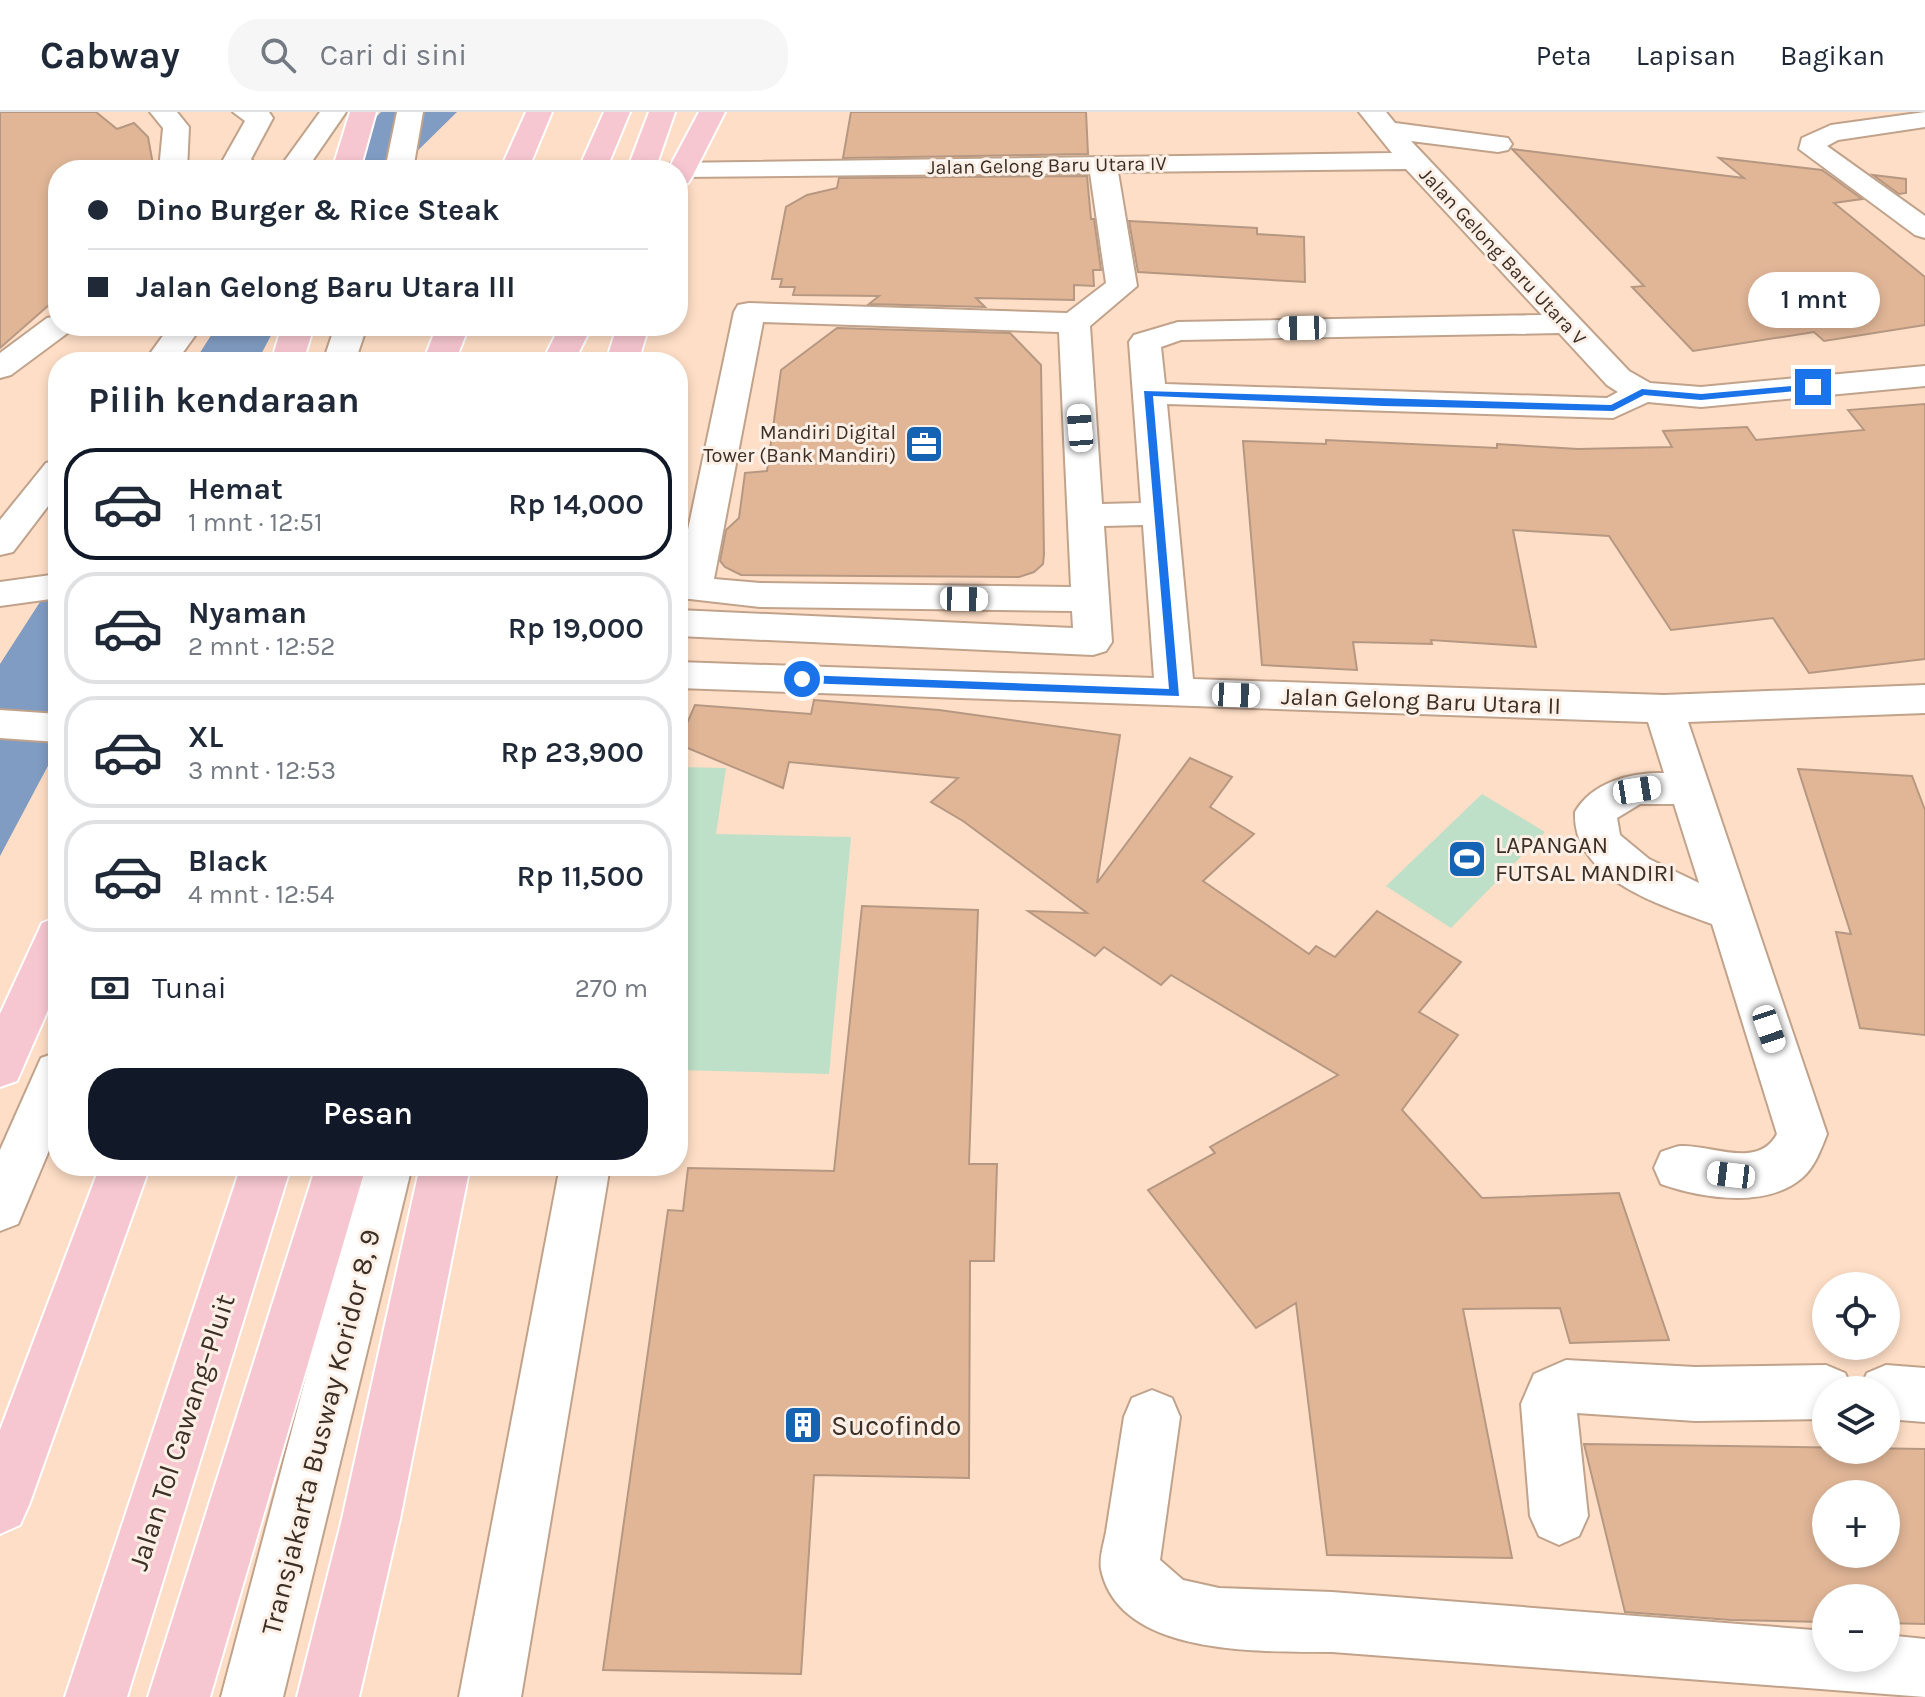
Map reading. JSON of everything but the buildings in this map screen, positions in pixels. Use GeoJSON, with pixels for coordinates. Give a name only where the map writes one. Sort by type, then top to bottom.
{"type":"FeatureCollection","features":[{"type":"Feature","properties":{"kind":"highway"},"geometry":{"type":"LineString","coordinates":[[349,160],[363,112]]}},
{"type":"Feature","properties":{"kind":"highway"},"geometry":{"type":"LineString","coordinates":[[518,160],[539,112]]}},
{"type":"Feature","properties":{"kind":"highway"},"geometry":{"type":"LineString","coordinates":[[596,160],[617,112]]}},
{"type":"Feature","properties":{"kind":"highway"},"geometry":{"type":"LineString","coordinates":[[645,160],[662,112]]}},
{"type":"Feature","properties":{"kind":"highway"},"geometry":{"type":"LineString","coordinates":[[687,160],[712,112]]}},
{"type":"Feature","properties":{"kind":"highway"},"geometry":{"type":"LineString","coordinates":[[0,1067],[48,958]]}},
{"type":"Feature","properties":{"kind":"highway"},"geometry":{"type":"LineString","coordinates":[[0,1505],[121,1176]]}},
{"type":"Feature","properties":{"kind":"highway","name":"Jalan Tol Cawang–Pluit"},"geometry":{"type":"LineString","coordinates":[[96,1697],[263,1176]]}},
{"type":"Feature","properties":{"kind":"highway"},"geometry":{"type":"LineString","coordinates":[[179,1697],[338,1176]]}},
{"type":"Feature","properties":{"kind":"highway"},"geometry":{"type":"LineString","coordinates":[[328,1697],[371,1519],[443,1176]]}},
{"type":"Feature","properties":{"kind":"street"},"geometry":{"type":"LineString","coordinates":[[163,112],[176,127],[174,160]]}},
{"type":"Feature","properties":{"kind":"street"},"geometry":{"type":"LineString","coordinates":[[237,160],[260,118],[246,112]]}},
{"type":"Feature","properties":{"kind":"street"},"geometry":{"type":"LineString","coordinates":[[299,160],[333,112]]}},
{"type":"Feature","properties":{"kind":"street"},"geometry":{"type":"LineString","coordinates":[[401,160],[410,112]]}},
{"type":"Feature","properties":{"kind":"street"},"geometry":{"type":"LineString","coordinates":[[1379,120],[1423,112]]}},
{"type":"Feature","properties":{"kind":"street"},"geometry":{"type":"LineString","coordinates":[[1925,119],[1831,133],[1813,140],[1813,149],[1925,229]]}},
{"type":"Feature","properties":{"kind":"street"},"geometry":{"type":"LineString","coordinates":[[1379,120],[1498,144]]}},
{"type":"Feature","properties":{"kind":"street","name":"Jalan Gelong Baru Utara V"},"geometry":{"type":"LineString","coordinates":[[1379,120],[1413,161],[1618,378],[1642,392]]}},
{"type":"Feature","properties":{"kind":"street","name":"Jalan Gelong Baru Utara IV"},"geometry":{"type":"LineString","coordinates":[[688,173],[905,177],[1103,165],[1413,161]]}},
{"type":"Feature","properties":{"kind":"street"},"geometry":{"type":"LineString","coordinates":[[1091,599],[775,595],[694,589],[749,312],[1074,323],[1122,286],[1103,165]]}},
{"type":"Feature","properties":{"kind":"street"},"geometry":{"type":"LineString","coordinates":[[688,623],[1093,642],[1088,516],[1074,323]]}},
{"type":"Feature","properties":{"kind":"street"},"geometry":{"type":"LineString","coordinates":[[1175,693],[1145,342],[1178,331],[1567,324]]}},
{"type":"Feature","properties":{"kind":"street"},"geometry":{"type":"LineString","coordinates":[[0,368],[48,332]]}},
{"type":"Feature","properties":{"kind":"street"},"geometry":{"type":"LineString","coordinates":[[1148,393],[1383,403],[1613,408],[1642,392],[1701,397],[1925,376]]}},
{"type":"Feature","properties":{"kind":"street"},"geometry":{"type":"LineString","coordinates":[[0,544],[48,483]]}},
{"type":"Feature","properties":{"kind":"street"},"geometry":{"type":"LineString","coordinates":[[1088,516],[1159,513]]}},
{"type":"Feature","properties":{"kind":"street"},"geometry":{"type":"LineString","coordinates":[[0,594],[48,587]]}},
{"type":"Feature","properties":{"kind":"street","name":"Jalan Gelong Baru Utara II"},"geometry":{"type":"LineString","coordinates":[[688,675],[1664,709],[1925,699]]}},
{"type":"Feature","properties":{"kind":"street"},"geometry":{"type":"LineString","coordinates":[[1664,709],[1802,1134],[1789,1162],[1767,1174],[1731,1175],[1679,1168]]}},
{"type":"Feature","properties":{"kind":"street"},"geometry":{"type":"LineString","coordinates":[[0,724],[48,727]]}},
{"type":"Feature","properties":{"kind":"street"},"geometry":{"type":"LineString","coordinates":[[1689,790],[1654,787],[1619,792],[1596,812],[1597,834],[1613,856],[1677,894],[1730,913]]}},
{"type":"Feature","properties":{"kind":"street"},"geometry":{"type":"LineString","coordinates":[[0,1208],[48,1095]]}},
{"type":"Feature","properties":{"kind":"street","name":"Transjakarta Busway Koridor 8, 9"},"geometry":{"type":"LineString","coordinates":[[252,1697],[384,1176]]}},
{"type":"Feature","properties":{"kind":"street"},"geometry":{"type":"LineString","coordinates":[[490,1697],[583,1176]]}},
{"type":"Feature","properties":{"kind":"street"},"geometry":{"type":"LineString","coordinates":[[1559,1516],[1549,1404],[1553,1393],[1566,1386],[1695,1394],[1812,1392]]}},
{"type":"Feature","properties":{"kind":"street"},"geometry":{"type":"LineString","coordinates":[[1900,1393],[1925,1395]]}},
{"type":"Feature","properties":{"kind":"street"},"geometry":{"type":"LineString","coordinates":[[1152,1417],[1130,1567],[1137,1583],[1156,1600],[1180,1610],[1234,1619],[1332,1622],[1925,1669]]}},
{"type":"Feature","properties":{"kind":"green space"},"geometry":{"type":"Polygon","coordinates":[[[688,767],[726,768],[716,834],[851,837],[829,1074],[688,1070],[688,767]]]}},
{"type":"Feature","properties":{"kind":"green space","name":"LAPANGAN FUTSAL MANDIRI"},"geometry":{"type":"Polygon","coordinates":[[[1482,794],[1545,832],[1451,928],[1386,886],[1482,794]]]}},
{"type":"Feature","properties":{"kind":"water"},"geometry":{"type":"Polygon","coordinates":[[[381,112],[457,112],[408,160],[335,160],[381,112]]]}},
{"type":"Feature","properties":{"kind":"water"},"geometry":{"type":"Polygon","coordinates":[[[211,336],[271,336],[262,352],[200,352],[211,336]]]}},
{"type":"Feature","properties":{"kind":"water"},"geometry":{"type":"Polygon","coordinates":[[[48,590],[48,766],[0,856],[0,664],[48,590]]]}},
{"type":"Feature","properties":{"kind":"place","name":"Mandiri Digital Tower (Bank Mandiri)"},"geometry":{"type":"Point","coordinates":[924,444]}},
{"type":"Feature","properties":{"kind":"place","name":"LAPANGAN FUTSAL MANDIRI"},"geometry":{"type":"Point","coordinates":[1467,859]}},
{"type":"Feature","properties":{"kind":"place","name":"Sucofindo"},"geometry":{"type":"Point","coordinates":[803,1425]}},
{"type":"Feature","properties":{"kind":"route"},"geometry":{"type":"LineString","coordinates":[[802,679],[1175,693],[1148,393],[1383,403],[1613,408],[1629,402],[1642,392],[1701,397],[1813,387]]}}]}
